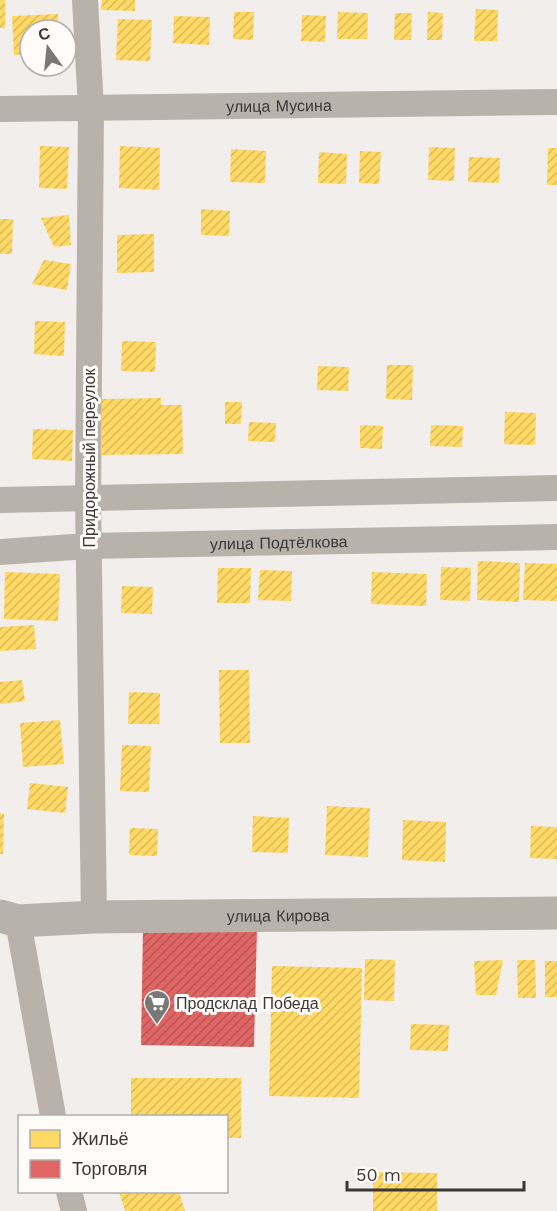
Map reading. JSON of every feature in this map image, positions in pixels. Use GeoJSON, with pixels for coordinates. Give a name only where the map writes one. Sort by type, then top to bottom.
{"type":"FeatureCollection","features":[{"type":"Feature","properties":{"kind":"street","name":"Придорожный переулок"},"geometry":{"type":"LineString","coordinates":[[85,0],[91,108],[88,546],[94,917]]}},
{"type":"Feature","properties":{"kind":"street","name":"улица Мусина"},"geometry":{"type":"LineString","coordinates":[[0,109],[557,102]]}},
{"type":"Feature","properties":{"kind":"street"},"geometry":{"type":"LineString","coordinates":[[0,500],[557,488]]}},
{"type":"Feature","properties":{"kind":"street","name":"улица Подтёлкова"},"geometry":{"type":"LineString","coordinates":[[0,552],[88,546],[557,537]]}},
{"type":"Feature","properties":{"kind":"street","name":"улица Кирова"},"geometry":{"type":"LineString","coordinates":[[9,919],[557,913]]}},
{"type":"Feature","properties":{"kind":"street"},"geometry":{"type":"LineString","coordinates":[[9,919],[53,1115]]}},
{"type":"Feature","properties":{"kind":"street"},"geometry":{"type":"LineString","coordinates":[[70,1193],[74,1211]]}},
{"type":"Feature","properties":{"kind":"building: Жильё"},"geometry":{"type":"Polygon","coordinates":[[[0,0],[5,0],[5,28],[0,28],[0,0]]]}},
{"type":"Feature","properties":{"kind":"building: Жильё"},"geometry":{"type":"Polygon","coordinates":[[[102,0],[135,0],[135,11],[101,10],[102,0]]]}},
{"type":"Feature","properties":{"kind":"building: Жильё"},"geometry":{"type":"Polygon","coordinates":[[[476,9],[498,10],[497,41],[474,41],[476,9]]]}},
{"type":"Feature","properties":{"kind":"building: Жильё"},"geometry":{"type":"Polygon","coordinates":[[[234,12],[254,12],[253,40],[233,39],[234,12]]]}},
{"type":"Feature","properties":{"kind":"building: Жильё"},"geometry":{"type":"Polygon","coordinates":[[[338,12],[368,13],[367,39],[337,39],[338,12]]]}},
{"type":"Feature","properties":{"kind":"building: Жильё"},"geometry":{"type":"Polygon","coordinates":[[[428,12],[443,13],[442,40],[427,40],[428,12]]]}},
{"type":"Feature","properties":{"kind":"building: Жильё"},"geometry":{"type":"Polygon","coordinates":[[[395,13],[412,13],[411,40],[394,40],[395,13]]]}},
{"type":"Feature","properties":{"kind":"building: Жильё"},"geometry":{"type":"Polygon","coordinates":[[[58,14],[58,18],[18,18],[18,55],[14,55],[12,16],[58,14]]]}},
{"type":"Feature","properties":{"kind":"building: Жильё"},"geometry":{"type":"Polygon","coordinates":[[[302,15],[326,16],[325,42],[301,41],[302,15]]]}},
{"type":"Feature","properties":{"kind":"building: Жильё"},"geometry":{"type":"Polygon","coordinates":[[[174,16],[210,17],[209,45],[173,43],[174,16]]]}},
{"type":"Feature","properties":{"kind":"building: Жильё"},"geometry":{"type":"Polygon","coordinates":[[[118,19],[152,20],[150,61],[116,60],[118,19]]]}},
{"type":"Feature","properties":{"kind":"building: Жильё"},"geometry":{"type":"Polygon","coordinates":[[[40,146],[69,147],[67,189],[39,188],[40,146]]]}},
{"type":"Feature","properties":{"kind":"building: Жильё"},"geometry":{"type":"Polygon","coordinates":[[[120,146],[160,148],[159,190],[119,188],[120,146]]]}},
{"type":"Feature","properties":{"kind":"building: Жильё"},"geometry":{"type":"Polygon","coordinates":[[[429,147],[455,148],[454,181],[428,180],[429,147]]]}},
{"type":"Feature","properties":{"kind":"building: Жильё"},"geometry":{"type":"Polygon","coordinates":[[[548,148],[557,148],[557,185],[547,185],[548,148]]]}},
{"type":"Feature","properties":{"kind":"building: Жильё"},"geometry":{"type":"Polygon","coordinates":[[[231,149],[266,151],[265,183],[230,182],[231,149]]]}},
{"type":"Feature","properties":{"kind":"building: Жильё"},"geometry":{"type":"Polygon","coordinates":[[[360,151],[381,152],[379,184],[359,183],[360,151]]]}},
{"type":"Feature","properties":{"kind":"building: Жильё"},"geometry":{"type":"Polygon","coordinates":[[[319,152],[347,154],[346,184],[318,183],[319,152]]]}},
{"type":"Feature","properties":{"kind":"building: Жильё"},"geometry":{"type":"Polygon","coordinates":[[[469,157],[500,158],[499,183],[468,182],[469,157]]]}},
{"type":"Feature","properties":{"kind":"building: Жильё"},"geometry":{"type":"Polygon","coordinates":[[[201,209],[230,211],[229,236],[201,235],[201,209]]]}},
{"type":"Feature","properties":{"kind":"building: Жильё"},"geometry":{"type":"Polygon","coordinates":[[[69,215],[71,245],[54,247],[41,218],[69,215]]]}},
{"type":"Feature","properties":{"kind":"building: Жильё"},"geometry":{"type":"Polygon","coordinates":[[[0,219],[13,219],[12,254],[0,254],[0,219]]]}},
{"type":"Feature","properties":{"kind":"building: Жильё"},"geometry":{"type":"Polygon","coordinates":[[[154,234],[154,272],[117,273],[117,235],[154,234]]]}},
{"type":"Feature","properties":{"kind":"building: Жильё"},"geometry":{"type":"Polygon","coordinates":[[[44,260],[71,264],[67,290],[32,284],[44,260]]]}},
{"type":"Feature","properties":{"kind":"building: Жильё"},"geometry":{"type":"Polygon","coordinates":[[[35,321],[65,322],[64,356],[34,354],[35,321]]]}},
{"type":"Feature","properties":{"kind":"building: Жильё"},"geometry":{"type":"Polygon","coordinates":[[[122,341],[156,342],[155,372],[121,371],[122,341]]]}},
{"type":"Feature","properties":{"kind":"building: Жильё"},"geometry":{"type":"Polygon","coordinates":[[[387,365],[413,365],[412,400],[386,399],[387,365]]]}},
{"type":"Feature","properties":{"kind":"building: Жильё"},"geometry":{"type":"Polygon","coordinates":[[[318,366],[349,367],[348,391],[317,390],[318,366]]]}},
{"type":"Feature","properties":{"kind":"building: Жильё"},"geometry":{"type":"Polygon","coordinates":[[[161,398],[161,405],[182,405],[183,454],[102,455],[102,399],[161,398]]]}},
{"type":"Feature","properties":{"kind":"building: Жильё"},"geometry":{"type":"Polygon","coordinates":[[[225,402],[242,402],[241,424],[225,424],[225,402]]]}},
{"type":"Feature","properties":{"kind":"building: Жильё"},"geometry":{"type":"Polygon","coordinates":[[[505,412],[536,413],[535,445],[504,444],[505,412]]]}},
{"type":"Feature","properties":{"kind":"building: Жильё"},"geometry":{"type":"Polygon","coordinates":[[[249,422],[276,423],[275,442],[248,441],[249,422]]]}},
{"type":"Feature","properties":{"kind":"building: Жильё"},"geometry":{"type":"Polygon","coordinates":[[[360,425],[383,426],[382,449],[360,448],[360,425]]]}},
{"type":"Feature","properties":{"kind":"building: Жильё"},"geometry":{"type":"Polygon","coordinates":[[[431,425],[463,426],[462,447],[430,446],[431,425]]]}},
{"type":"Feature","properties":{"kind":"building: Жильё"},"geometry":{"type":"Polygon","coordinates":[[[33,429],[73,430],[72,461],[32,459],[33,429]]]}},
{"type":"Feature","properties":{"kind":"building: Жильё"},"geometry":{"type":"Polygon","coordinates":[[[478,561],[520,563],[519,602],[477,600],[478,561]]]}},
{"type":"Feature","properties":{"kind":"building: Жильё"},"geometry":{"type":"Polygon","coordinates":[[[525,563],[557,564],[557,601],[523,600],[525,563]]]}},
{"type":"Feature","properties":{"kind":"building: Жильё"},"geometry":{"type":"Polygon","coordinates":[[[441,567],[471,568],[470,601],[440,600],[441,567]]]}},
{"type":"Feature","properties":{"kind":"building: Жильё"},"geometry":{"type":"Polygon","coordinates":[[[218,568],[251,568],[250,603],[217,603],[218,568]]]}},
{"type":"Feature","properties":{"kind":"building: Жильё"},"geometry":{"type":"Polygon","coordinates":[[[260,570],[292,571],[291,601],[258,600],[260,570]]]}},
{"type":"Feature","properties":{"kind":"building: Жильё"},"geometry":{"type":"Polygon","coordinates":[[[5,572],[60,574],[58,621],[4,619],[5,572]]]}},
{"type":"Feature","properties":{"kind":"building: Жильё"},"geometry":{"type":"Polygon","coordinates":[[[372,572],[427,574],[426,606],[371,604],[372,572]]]}},
{"type":"Feature","properties":{"kind":"building: Жильё"},"geometry":{"type":"Polygon","coordinates":[[[122,586],[153,587],[152,614],[121,613],[122,586]]]}},
{"type":"Feature","properties":{"kind":"building: Жильё"},"geometry":{"type":"Polygon","coordinates":[[[34,625],[36,649],[0,651],[0,627],[34,625]]]}},
{"type":"Feature","properties":{"kind":"building: Жильё"},"geometry":{"type":"Polygon","coordinates":[[[219,670],[249,670],[250,743],[220,743],[219,670]]]}},
{"type":"Feature","properties":{"kind":"building: Жильё"},"geometry":{"type":"Polygon","coordinates":[[[22,680],[25,701],[0,704],[0,682],[22,680]]]}},
{"type":"Feature","properties":{"kind":"building: Жильё"},"geometry":{"type":"Polygon","coordinates":[[[129,692],[160,693],[159,724],[128,724],[129,692]]]}},
{"type":"Feature","properties":{"kind":"building: Жильё"},"geometry":{"type":"Polygon","coordinates":[[[60,720],[64,764],[23,767],[20,723],[60,720]]]}},
{"type":"Feature","properties":{"kind":"building: Жильё"},"geometry":{"type":"Polygon","coordinates":[[[122,745],[151,746],[149,792],[120,791],[122,745]]]}},
{"type":"Feature","properties":{"kind":"building: Жильё"},"geometry":{"type":"Polygon","coordinates":[[[30,783],[68,787],[65,813],[27,809],[30,783]]]}},
{"type":"Feature","properties":{"kind":"building: Жильё"},"geometry":{"type":"Polygon","coordinates":[[[327,806],[370,808],[368,857],[325,855],[327,806]]]}},
{"type":"Feature","properties":{"kind":"building: Жильё"},"geometry":{"type":"Polygon","coordinates":[[[0,813],[4,814],[3,854],[0,854],[0,813]]]}},
{"type":"Feature","properties":{"kind":"building: Жильё"},"geometry":{"type":"Polygon","coordinates":[[[253,816],[289,818],[288,853],[252,852],[253,816]]]}},
{"type":"Feature","properties":{"kind":"building: Жильё"},"geometry":{"type":"Polygon","coordinates":[[[403,820],[446,822],[445,862],[402,860],[403,820]]]}},
{"type":"Feature","properties":{"kind":"building: Жильё"},"geometry":{"type":"Polygon","coordinates":[[[531,826],[557,827],[557,859],[530,858],[531,826]]]}},
{"type":"Feature","properties":{"kind":"building: Жильё"},"geometry":{"type":"Polygon","coordinates":[[[130,828],[158,829],[157,856],[129,855],[130,828]]]}},
{"type":"Feature","properties":{"kind":"building: Жильё"},"geometry":{"type":"Polygon","coordinates":[[[365,959],[395,960],[394,1001],[364,1000],[365,959]]]}},
{"type":"Feature","properties":{"kind":"building: Жильё"},"geometry":{"type":"Polygon","coordinates":[[[503,960],[496,995],[476,995],[474,961],[503,960]]]}},
{"type":"Feature","properties":{"kind":"building: Жильё"},"geometry":{"type":"Polygon","coordinates":[[[517,960],[535,960],[536,998],[518,998],[517,960]]]}},
{"type":"Feature","properties":{"kind":"building: Жильё"},"geometry":{"type":"Polygon","coordinates":[[[545,961],[557,961],[557,997],[545,997],[545,961]]]}},
{"type":"Feature","properties":{"kind":"building: Жильё"},"geometry":{"type":"Polygon","coordinates":[[[272,966],[362,968],[359,1098],[269,1096],[272,966]]]}},
{"type":"Feature","properties":{"kind":"building: Жильё"},"geometry":{"type":"Polygon","coordinates":[[[411,1024],[449,1025],[448,1051],[410,1050],[411,1024]]]}},
{"type":"Feature","properties":{"kind":"building: Жильё"},"geometry":{"type":"Polygon","coordinates":[[[131,1078],[241,1078],[241,1138],[228,1138],[228,1115],[131,1115],[131,1078]]]}},
{"type":"Feature","properties":{"kind":"building: Жильё"},"geometry":{"type":"Polygon","coordinates":[[[373,1172],[437,1173],[437,1211],[373,1211],[373,1172]]]}},
{"type":"Feature","properties":{"kind":"building: Жильё"},"geometry":{"type":"Polygon","coordinates":[[[119,1193],[179,1193],[185,1211],[125,1211],[119,1193]]]}},
{"type":"Feature","properties":{"kind":"building: Торговля"},"geometry":{"type":"Polygon","coordinates":[[[143,927],[257,929],[254,1047],[141,1045],[143,927]]]}},
{"type":"Feature","properties":{"kind":"place","name":"Продсклад Победа"},"geometry":{"type":"Point","coordinates":[157,1026]}}]}
